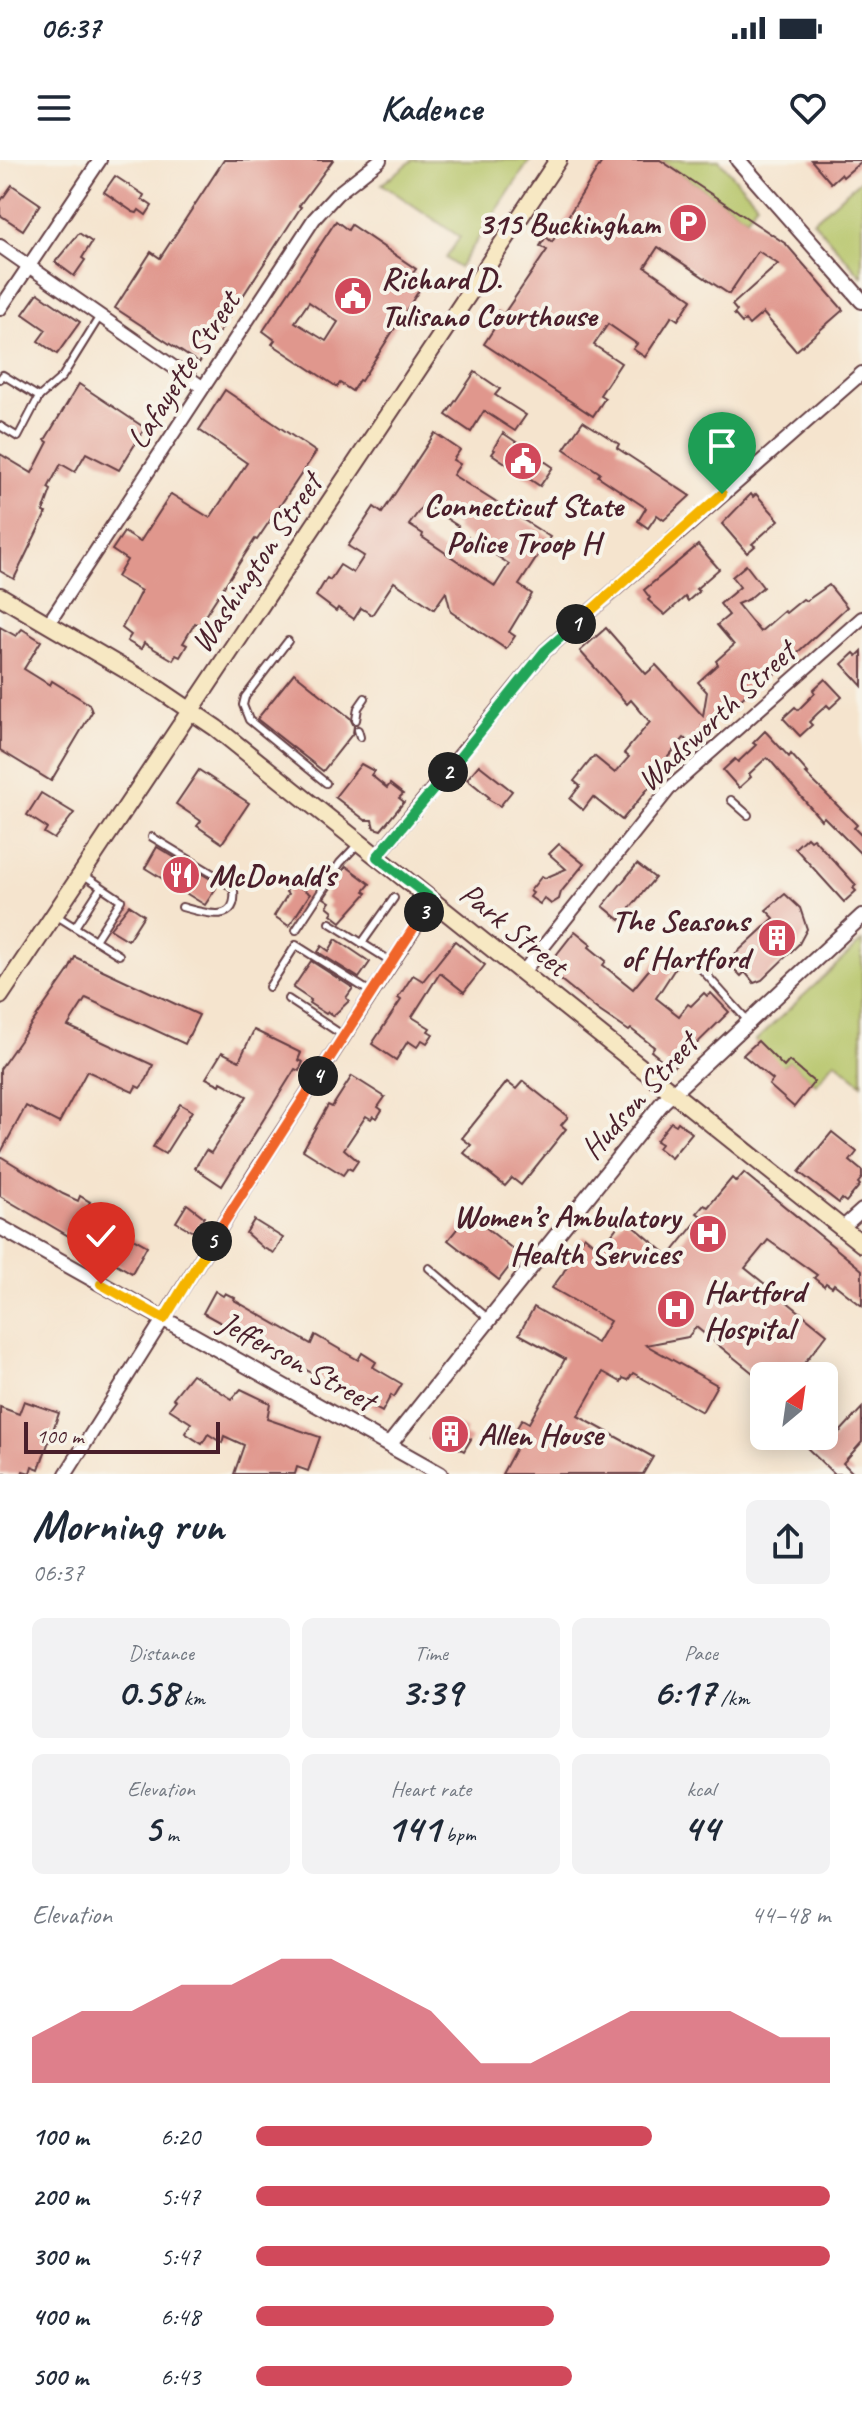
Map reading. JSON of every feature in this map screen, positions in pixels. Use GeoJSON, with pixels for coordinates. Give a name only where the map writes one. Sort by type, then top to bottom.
{"type":"FeatureCollection","features":[{"type":"Feature","properties":{"kind":"main road","name":"Washington Street"},"geometry":{"type":"LineString","coordinates":[[0,996],[558,160]]}},
{"type":"Feature","properties":{"kind":"main road","name":"Park Street"},"geometry":{"type":"LineString","coordinates":[[0,596],[191,710],[862,1244]]}},
{"type":"Feature","properties":{"kind":"street"},"geometry":{"type":"LineString","coordinates":[[0,309],[100,160]]}},
{"type":"Feature","properties":{"kind":"street","name":"Lafayette Street"},"geometry":{"type":"LineString","coordinates":[[48,624],[319,212],[380,160]]}},
{"type":"Feature","properties":{"kind":"street"},"geometry":{"type":"LineString","coordinates":[[738,160],[862,301]]}},
{"type":"Feature","properties":{"kind":"street"},"geometry":{"type":"LineString","coordinates":[[0,246],[202,387]]}},
{"type":"Feature","properties":{"kind":"street"},"geometry":{"type":"LineString","coordinates":[[377,857],[545,651],[862,373]]}},
{"type":"Feature","properties":{"kind":"street","name":"Wadsworth Street"},"geometry":{"type":"LineString","coordinates":[[523,972],[669,789],[862,618]]}},
{"type":"Feature","properties":{"kind":"street"},"geometry":{"type":"LineString","coordinates":[[66,1474],[433,900]]}},
{"type":"Feature","properties":{"kind":"street","name":"Hudson Street"},"geometry":{"type":"LineString","coordinates":[[389,1445],[672,1093],[862,916]]}},
{"type":"Feature","properties":{"kind":"street"},"geometry":{"type":"LineString","coordinates":[[842,1228],[862,1210]]}},
{"type":"Feature","properties":{"kind":"street","name":"Jefferson Street"},"geometry":{"type":"LineString","coordinates":[[0,1227],[440,1474]]}},
{"type":"Feature","properties":{"kind":"lane"},"geometry":{"type":"LineString","coordinates":[[0,426],[18,437],[39,397],[62,377],[100,316]]}},
{"type":"Feature","properties":{"kind":"lane"},"geometry":{"type":"LineString","coordinates":[[0,379],[3,375],[39,397]]}},
{"type":"Feature","properties":{"kind":"lane"},"geometry":{"type":"LineString","coordinates":[[288,641],[245,697],[243,705],[249,720],[326,783]]}},
{"type":"Feature","properties":{"kind":"lane"},"geometry":{"type":"LineString","coordinates":[[356,720],[358,708],[365,698]]}},
{"type":"Feature","properties":{"kind":"lane"},"geometry":{"type":"LineString","coordinates":[[731,800],[748,815]]}},
{"type":"Feature","properties":{"kind":"lane"},"geometry":{"type":"LineString","coordinates":[[152,837],[223,880],[234,890],[235,902],[230,911],[221,914],[182,907]]}},
{"type":"Feature","properties":{"kind":"lane"},"geometry":{"type":"LineString","coordinates":[[296,930],[340,863],[359,842]]}},
{"type":"Feature","properties":{"kind":"lane"},"geometry":{"type":"LineString","coordinates":[[82,873],[121,900],[95,940]]}},
{"type":"Feature","properties":{"kind":"lane"},"geometry":{"type":"LineString","coordinates":[[75,927],[101,887]]}},
{"type":"Feature","properties":{"kind":"lane"},"geometry":{"type":"LineString","coordinates":[[362,943],[394,898]]}},
{"type":"Feature","properties":{"kind":"lane"},"geometry":{"type":"LineString","coordinates":[[54,915],[119,955]]}},
{"type":"Feature","properties":{"kind":"lane"},"geometry":{"type":"LineString","coordinates":[[330,923],[392,962]]}},
{"type":"Feature","properties":{"kind":"lane"},"geometry":{"type":"LineString","coordinates":[[269,987],[296,945],[372,993]]}},
{"type":"Feature","properties":{"kind":"lane"},"geometry":{"type":"LineString","coordinates":[[695,962],[748,1021]]}},
{"type":"Feature","properties":{"kind":"lane"},"geometry":{"type":"LineString","coordinates":[[288,999],[344,1036]]}},
{"type":"Feature","properties":{"kind":"lane"},"geometry":{"type":"LineString","coordinates":[[429,1268],[490,1320]]}},
{"type":"Feature","properties":{"kind":"green space"},"geometry":{"type":"Polygon","coordinates":[[[413,160],[530,160],[459,268],[446,258],[460,237],[382,184],[413,160]]]}},
{"type":"Feature","properties":{"kind":"green space"},"geometry":{"type":"Polygon","coordinates":[[[660,160],[719,160],[757,203],[747,218],[660,160]]]}},
{"type":"Feature","properties":{"kind":"green space"},"geometry":{"type":"Polygon","coordinates":[[[862,179],[862,277],[813,221],[862,179]]]}},
{"type":"Feature","properties":{"kind":"green space"},"geometry":{"type":"Polygon","coordinates":[[[862,941],[862,1084],[835,1061],[816,1084],[789,1061],[782,1068],[755,1041],[862,941]]]}},
{"type":"Feature","properties":{"kind":"building"},"geometry":{"type":"Polygon","coordinates":[[[224,160],[333,160],[299,206],[199,363],[115,308],[151,252],[160,258],[224,160]]]}},
{"type":"Feature","properties":{"kind":"building"},"geometry":{"type":"Polygon","coordinates":[[[603,160],[660,160],[786,244],[843,310],[796,351],[763,313],[749,325],[745,320],[742,323],[734,314],[737,311],[732,305],[778,264],[758,251],[729,294],[658,247],[645,267],[692,299],[678,320],[672,316],[645,357],[633,349],[637,344],[608,324],[594,345],[621,363],[600,395],[605,398],[593,416],[484,344],[497,324],[491,321],[498,311],[503,315],[547,250],[540,246],[546,237],[552,242],[603,160]]]}},
{"type":"Feature","properties":{"kind":"building"},"geometry":{"type":"Polygon","coordinates":[[[811,160],[862,160],[862,161],[831,183],[811,160]]]}},
{"type":"Feature","properties":{"kind":"building"},"geometry":{"type":"Polygon","coordinates":[[[115,176],[144,195],[142,199],[152,206],[146,215],[139,210],[133,212],[104,192],[115,176]]]}},
{"type":"Feature","properties":{"kind":"building"},"geometry":{"type":"Polygon","coordinates":[[[12,185],[40,204],[23,230],[0,215],[0,202],[12,185]]]}},
{"type":"Feature","properties":{"kind":"building","name":"Richard D. Tulisano Courthouse"},"geometry":{"type":"Polygon","coordinates":[[[336,221],[348,230],[351,225],[416,269],[413,273],[425,281],[352,391],[340,383],[337,387],[272,344],[275,340],[263,331],[336,221]],[[309,302],[295,322],[326,341],[338,322],[309,302]]]}},
{"type":"Feature","properties":{"kind":"building"},"geometry":{"type":"Polygon","coordinates":[[[79,233],[92,242],[74,276],[55,262],[79,233]]]}},
{"type":"Feature","properties":{"kind":"building"},"geometry":{"type":"Polygon","coordinates":[[[38,293],[80,322],[57,354],[38,341],[46,330],[23,314],[38,293]]]}},
{"type":"Feature","properties":{"kind":"building"},"geometry":{"type":"Polygon","coordinates":[[[475,372],[500,389],[495,395],[526,415],[515,431],[484,411],[471,432],[446,415],[475,372]]]}},
{"type":"Feature","properties":{"kind":"building"},"geometry":{"type":"Polygon","coordinates":[[[79,384],[145,428],[119,470],[86,453],[75,472],[61,464],[48,488],[51,490],[43,512],[46,513],[14,579],[0,571],[0,454],[32,473],[48,442],[45,440],[79,384]]]}},
{"type":"Feature","properties":{"kind":"building"},"geometry":{"type":"Polygon","coordinates":[[[225,390],[316,452],[199,625],[195,623],[183,643],[187,645],[180,657],[176,655],[173,660],[144,643],[141,649],[127,641],[131,635],[122,628],[141,591],[117,577],[127,560],[112,550],[124,532],[140,542],[171,494],[210,518],[247,463],[199,430],[225,390]]]}},
{"type":"Feature","properties":{"kind":"building"},"geometry":{"type":"Polygon","coordinates":[[[583,421],[619,444],[617,448],[690,496],[664,520],[657,515],[648,528],[638,521],[646,508],[564,449],[583,421]]]}},
{"type":"Feature","properties":{"kind":"building"},"geometry":{"type":"Polygon","coordinates":[[[435,433],[460,450],[453,460],[460,464],[453,475],[550,537],[519,585],[532,594],[509,632],[515,636],[506,649],[451,612],[446,592],[434,609],[394,582],[372,615],[361,608],[354,619],[338,608],[336,611],[316,596],[340,565],[353,573],[364,556],[348,546],[374,507],[382,513],[435,433]],[[424,504],[409,525],[495,586],[509,564],[456,529],[458,526],[424,504]]]}},
{"type":"Feature","properties":{"kind":"building","name":"Connecticut State Police Troop H"},"geometry":{"type":"Polygon","coordinates":[[[503,433],[553,467],[540,486],[492,454],[503,433]]]}},
{"type":"Feature","properties":{"kind":"building"},"geometry":{"type":"Polygon","coordinates":[[[751,494],[753,497],[756,494],[779,520],[752,544],[755,546],[747,553],[722,524],[751,494]]]}},
{"type":"Feature","properties":{"kind":"building"},"geometry":{"type":"Polygon","coordinates":[[[698,545],[719,569],[696,589],[699,591],[688,601],[685,597],[665,615],[648,600],[650,598],[644,590],[698,545]]]}},
{"type":"Feature","properties":{"kind":"building"},"geometry":{"type":"Polygon","coordinates":[[[746,565],[763,587],[737,604],[760,632],[784,611],[786,613],[803,599],[806,601],[829,585],[847,607],[774,674],[772,672],[723,715],[719,710],[702,726],[706,730],[692,743],[684,738],[667,758],[671,761],[622,820],[593,797],[583,810],[570,799],[580,786],[574,781],[594,756],[615,773],[629,757],[624,753],[650,722],[631,700],[627,704],[580,651],[606,628],[646,674],[656,665],[703,716],[707,692],[698,682],[734,645],[717,625],[729,615],[720,604],[740,587],[732,577],[746,565]]]}},
{"type":"Feature","properties":{"kind":"building"},"geometry":{"type":"Polygon","coordinates":[[[0,627],[16,636],[22,629],[41,641],[24,669],[50,685],[52,681],[89,704],[92,712],[51,781],[0,750],[0,627]]]}},
{"type":"Feature","properties":{"kind":"building"},"geometry":{"type":"Polygon","coordinates":[[[862,651],[862,686],[842,664],[854,653],[857,656],[862,651]]]}},
{"type":"Feature","properties":{"kind":"building"},"geometry":{"type":"Polygon","coordinates":[[[294,673],[350,718],[354,726],[353,733],[323,771],[257,719],[294,673]]]}},
{"type":"Feature","properties":{"kind":"building"},"geometry":{"type":"Polygon","coordinates":[[[825,679],[842,697],[817,714],[809,722],[812,725],[800,736],[783,718],[795,707],[798,710],[825,679]]]}},
{"type":"Feature","properties":{"kind":"building"},"geometry":{"type":"Polygon","coordinates":[[[765,731],[789,757],[791,754],[806,774],[857,825],[854,828],[862,836],[862,855],[824,817],[821,820],[767,758],[739,788],[723,770],[735,759],[738,762],[756,745],[753,743],[765,731]]]}},
{"type":"Feature","properties":{"kind":"building"},"geometry":{"type":"Polygon","coordinates":[[[361,764],[374,771],[371,775],[387,788],[390,784],[403,794],[399,798],[404,802],[381,830],[374,828],[372,820],[365,820],[335,797],[361,764]]]}},
{"type":"Feature","properties":{"kind":"building"},"geometry":{"type":"Polygon","coordinates":[[[479,765],[512,791],[500,806],[467,779],[479,765]]]}},
{"type":"Feature","properties":{"kind":"building"},"geometry":{"type":"Polygon","coordinates":[[[199,770],[249,803],[222,843],[197,826],[201,821],[176,804],[199,770]]]}},
{"type":"Feature","properties":{"kind":"building"},"geometry":{"type":"Polygon","coordinates":[[[41,793],[74,813],[54,839],[44,833],[47,828],[27,815],[41,793]]]}},
{"type":"Feature","properties":{"kind":"building"},"geometry":{"type":"Polygon","coordinates":[[[807,837],[810,840],[813,838],[856,885],[853,888],[856,891],[844,902],[795,848],[807,837]]]}},
{"type":"Feature","properties":{"kind":"building"},"geometry":{"type":"Polygon","coordinates":[[[559,844],[584,864],[561,892],[559,899],[551,904],[544,898],[540,904],[530,897],[533,893],[530,891],[542,876],[545,878],[566,869],[549,854],[559,844]]]}},
{"type":"Feature","properties":{"kind":"building","name":"McDonald's"},"geometry":{"type":"Polygon","coordinates":[[[157,847],[212,880],[210,884],[216,888],[205,905],[145,868],[157,847]]]}},
{"type":"Feature","properties":{"kind":"building"},"geometry":{"type":"Polygon","coordinates":[[[637,864],[655,878],[620,920],[603,906],[637,864]]]}},
{"type":"Feature","properties":{"kind":"building"},"geometry":{"type":"Polygon","coordinates":[[[346,866],[370,884],[364,891],[367,893],[341,922],[331,914],[333,911],[327,906],[330,902],[324,898],[346,866]]]}},
{"type":"Feature","properties":{"kind":"building"},"geometry":{"type":"Polygon","coordinates":[[[292,882],[310,894],[289,926],[274,916],[292,882]]]}},
{"type":"Feature","properties":{"kind":"building","name":"The Seasons of Hartford"},"geometry":{"type":"Polygon","coordinates":[[[785,894],[800,908],[807,929],[799,944],[762,980],[754,983],[745,972],[741,976],[730,965],[734,961],[731,958],[774,918],[766,910],[785,894]]]}},
{"type":"Feature","properties":{"kind":"building"},"geometry":{"type":"Polygon","coordinates":[[[129,905],[144,915],[128,940],[110,929],[129,905]]]}},
{"type":"Feature","properties":{"kind":"building"},"geometry":{"type":"Polygon","coordinates":[[[575,931],[606,961],[603,965],[633,989],[661,955],[676,967],[656,998],[679,1016],[688,1004],[691,1006],[704,993],[707,996],[711,993],[729,1012],[672,1068],[651,1051],[654,1047],[598,1010],[546,968],[575,931]]]}},
{"type":"Feature","properties":{"kind":"building"},"geometry":{"type":"Polygon","coordinates":[[[336,939],[370,962],[359,978],[318,952],[322,946],[329,951],[336,939]]]}},
{"type":"Feature","properties":{"kind":"building"},"geometry":{"type":"Polygon","coordinates":[[[455,941],[485,965],[464,992],[440,973],[412,1017],[430,1028],[428,1031],[433,1034],[427,1043],[422,1040],[417,1047],[408,1041],[396,1060],[372,1044],[401,1000],[398,998],[413,975],[423,981],[455,941]]]}},
{"type":"Feature","properties":{"kind":"building"},"geometry":{"type":"Polygon","coordinates":[[[75,957],[199,1015],[185,1044],[86,998],[68,1026],[153,1065],[147,1079],[133,1092],[87,1071],[59,1123],[26,1106],[0,1154],[0,1069],[75,957]]]}},
{"type":"Feature","properties":{"kind":"building"},"geometry":{"type":"Polygon","coordinates":[[[311,961],[353,988],[346,998],[349,1001],[333,1016],[309,1003],[311,1000],[293,988],[311,961]]]}},
{"type":"Feature","properties":{"kind":"building"},"geometry":{"type":"Polygon","coordinates":[[[254,1030],[301,1053],[298,1060],[303,1062],[299,1071],[295,1069],[222,1186],[195,1168],[206,1150],[211,1153],[247,1096],[206,1078],[222,1052],[239,1061],[254,1030]]]}},
{"type":"Feature","properties":{"kind":"building"},"geometry":{"type":"Polygon","coordinates":[[[758,1041],[784,1067],[789,1061],[814,1082],[794,1107],[769,1085],[773,1080],[743,1055],[758,1041]]]}},
{"type":"Feature","properties":{"kind":"building"},"geometry":{"type":"Polygon","coordinates":[[[352,1076],[385,1097],[378,1107],[382,1110],[377,1118],[366,1116],[344,1149],[358,1161],[352,1170],[348,1168],[343,1175],[303,1150],[328,1105],[332,1107],[352,1076]]]}},
{"type":"Feature","properties":{"kind":"building"},"geometry":{"type":"Polygon","coordinates":[[[523,1081],[568,1117],[561,1125],[566,1129],[521,1185],[512,1178],[505,1186],[464,1153],[471,1145],[462,1138],[507,1082],[516,1089],[523,1081]]]}},
{"type":"Feature","properties":{"kind":"building"},"geometry":{"type":"Polygon","coordinates":[[[180,1104],[192,1111],[165,1154],[153,1147],[180,1104]]]}},
{"type":"Feature","properties":{"kind":"building"},"geometry":{"type":"Polygon","coordinates":[[[671,1122],[676,1125],[678,1122],[692,1133],[671,1158],[658,1148],[661,1144],[656,1141],[671,1122]]]}},
{"type":"Feature","properties":{"kind":"building"},"geometry":{"type":"Polygon","coordinates":[[[832,1132],[857,1152],[850,1161],[862,1171],[860,1185],[846,1202],[842,1199],[839,1203],[799,1172],[832,1132]]]}},
{"type":"Feature","properties":{"kind":"building"},"geometry":{"type":"Polygon","coordinates":[[[0,1156],[63,1194],[78,1201],[80,1196],[90,1202],[88,1206],[113,1221],[116,1217],[130,1225],[126,1234],[147,1246],[132,1273],[0,1196],[0,1156]]]}},
{"type":"Feature","properties":{"kind":"building"},"geometry":{"type":"Polygon","coordinates":[[[744,1173],[862,1270],[862,1306],[834,1284],[832,1287],[826,1283],[824,1286],[814,1278],[817,1275],[768,1240],[745,1268],[827,1334],[805,1362],[750,1362],[750,1371],[696,1327],[688,1337],[646,1345],[717,1385],[702,1412],[633,1373],[628,1380],[623,1378],[621,1382],[603,1372],[578,1416],[653,1457],[643,1474],[502,1474],[518,1444],[510,1440],[522,1419],[529,1423],[565,1359],[519,1334],[534,1307],[597,1343],[610,1321],[552,1288],[584,1236],[600,1249],[624,1218],[669,1256],[701,1216],[697,1213],[704,1205],[708,1207],[732,1178],[736,1182],[744,1173]]]}},
{"type":"Feature","properties":{"kind":"building"},"geometry":{"type":"Polygon","coordinates":[[[187,1204],[204,1217],[194,1232],[176,1222],[187,1204]]]}},
{"type":"Feature","properties":{"kind":"building"},"geometry":{"type":"Polygon","coordinates":[[[469,1214],[519,1254],[499,1280],[448,1240],[469,1214]]]}},
{"type":"Feature","properties":{"kind":"building"},"geometry":{"type":"Polygon","coordinates":[[[254,1220],[283,1238],[274,1253],[246,1233],[254,1220]]]}},
{"type":"Feature","properties":{"kind":"building"},"geometry":{"type":"Polygon","coordinates":[[[215,1291],[235,1298],[311,1344],[315,1335],[358,1360],[362,1353],[376,1362],[373,1367],[402,1384],[394,1397],[391,1395],[382,1412],[203,1313],[215,1291]]]}},
{"type":"Feature","properties":{"kind":"building"},"geometry":{"type":"Polygon","coordinates":[[[192,1374],[232,1399],[241,1389],[270,1403],[267,1419],[320,1437],[308,1471],[297,1467],[295,1474],[234,1474],[244,1445],[224,1436],[222,1443],[208,1434],[202,1444],[185,1433],[191,1423],[169,1409],[176,1400],[173,1398],[192,1374]]]}},
{"type":"Feature","properties":{"kind":"building"},"geometry":{"type":"Polygon","coordinates":[[[24,1401],[59,1413],[39,1469],[32,1466],[30,1473],[0,1474],[0,1407],[19,1414],[24,1401]]]}},
{"type":"Feature","properties":{"kind":"building"},"geometry":{"type":"Polygon","coordinates":[[[862,1408],[862,1442],[843,1463],[854,1474],[834,1474],[809,1450],[838,1450],[838,1434],[862,1408]]]}},
{"type":"Feature","properties":{"kind":"building","name":"Allen House"},"geometry":{"type":"Polygon","coordinates":[[[444,1418],[467,1430],[464,1435],[471,1439],[464,1451],[434,1435],[444,1418]]]}},
{"type":"Feature","properties":{"kind":"place","name":"315 Buckingham"},"geometry":{"type":"Point","coordinates":[688,223]}},
{"type":"Feature","properties":{"kind":"place","name":"Richard D. Tulisano Courthouse"},"geometry":{"type":"Point","coordinates":[353,296]}},
{"type":"Feature","properties":{"kind":"place","name":"Connecticut State Police Troop H"},"geometry":{"type":"Point","coordinates":[523,461]}},
{"type":"Feature","properties":{"kind":"place","name":"McDonald's"},"geometry":{"type":"Point","coordinates":[181,875]}},
{"type":"Feature","properties":{"kind":"place","name":"The Seasons of Hartford"},"geometry":{"type":"Point","coordinates":[777,938]}},
{"type":"Feature","properties":{"kind":"place","name":"Women’s Ambulatory Health Services"},"geometry":{"type":"Point","coordinates":[708,1234]}},
{"type":"Feature","properties":{"kind":"place","name":"Hartford Hospital"},"geometry":{"type":"Point","coordinates":[676,1309]}},
{"type":"Feature","properties":{"kind":"place","name":"Allen House"},"geometry":{"type":"Point","coordinates":[450,1434]}},
{"type":"Feature","properties":{"kind":"route"},"geometry":{"type":"LineString","coordinates":[[101,1284],[164,1319],[258,1168],[433,900],[377,857],[545,651],[722,494]]}}]}
